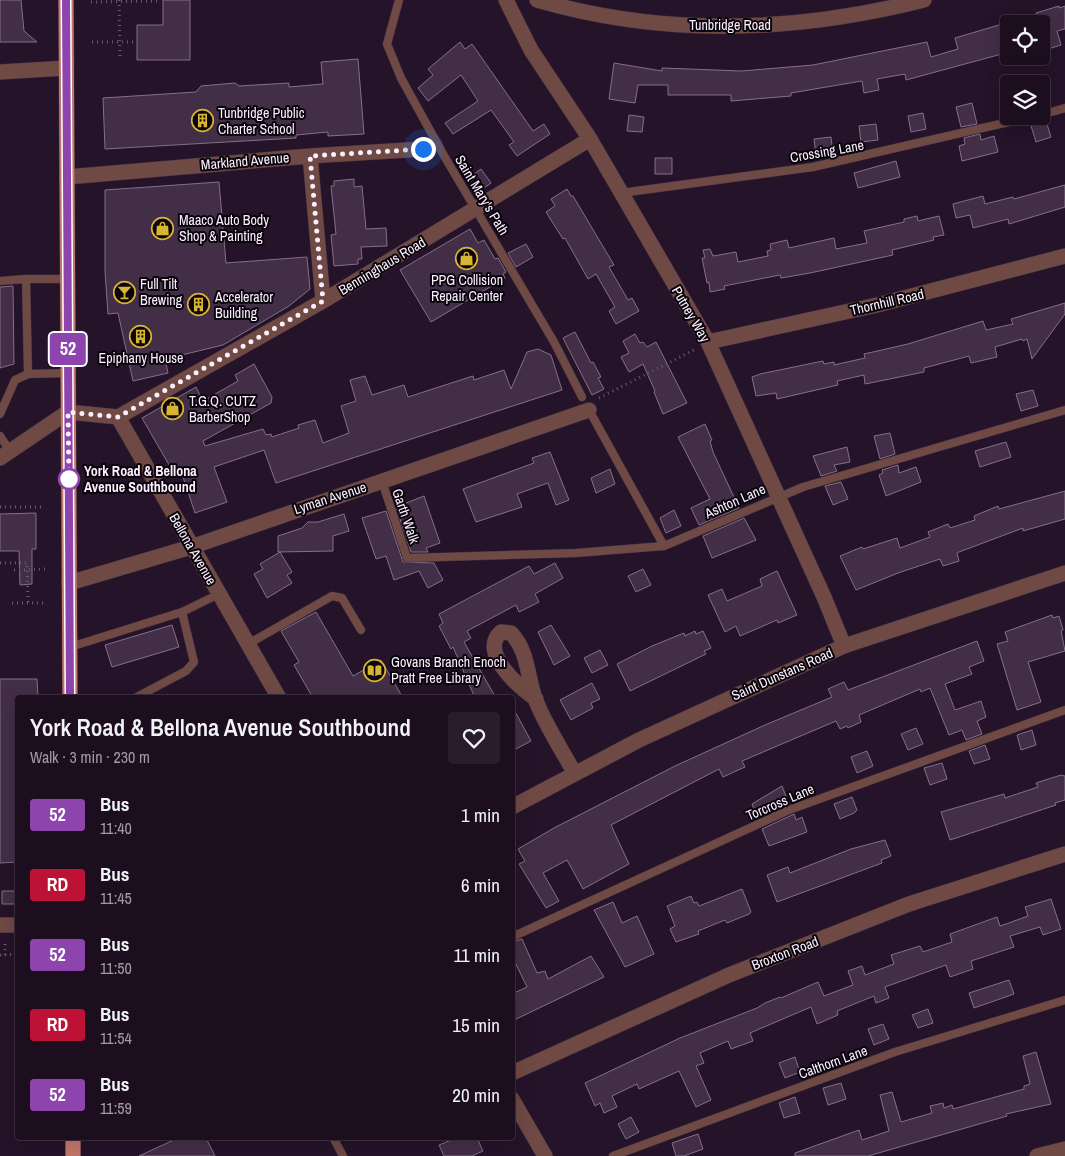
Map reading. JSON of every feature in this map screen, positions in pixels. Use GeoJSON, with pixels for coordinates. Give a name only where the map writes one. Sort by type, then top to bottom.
{"type":"FeatureCollection","features":[{"type":"Feature","properties":{"kind":"main road"},"geometry":{"type":"LineString","coordinates":[[66,0],[70,695]]}},
{"type":"Feature","properties":{"kind":"main road"},"geometry":{"type":"LineString","coordinates":[[73,1140],[74,1156]]}},
{"type":"Feature","properties":{"kind":"street","name":"Putney Way"},"geometry":{"type":"LineString","coordinates":[[506,0],[531,50],[590,139],[621,192],[703,345],[778,496],[844,646]]}},
{"type":"Feature","properties":{"kind":"street","name":"Tunbridge Road"},"geometry":{"type":"LineString","coordinates":[[537,0],[619,19],[668,25],[734,27],[777,26],[831,19],[924,0]]}},
{"type":"Feature","properties":{"kind":"street"},"geometry":{"type":"LineString","coordinates":[[0,72],[66,68]]}},
{"type":"Feature","properties":{"kind":"street","name":"Benninghaus Road"},"geometry":{"type":"LineString","coordinates":[[118,417],[323,301],[476,210],[590,139]]}},
{"type":"Feature","properties":{"kind":"street","name":"Markland Avenue"},"geometry":{"type":"LineString","coordinates":[[67,177],[310,156],[423,149]]}},
{"type":"Feature","properties":{"kind":"street"},"geometry":{"type":"LineString","coordinates":[[310,156],[323,301]]}},
{"type":"Feature","properties":{"kind":"street","name":"Thornhill Road"},"geometry":{"type":"LineString","coordinates":[[703,345],[877,305],[1065,256]]}},
{"type":"Feature","properties":{"kind":"street","name":"Lyman Avenue"},"geometry":{"type":"LineString","coordinates":[[70,583],[191,547],[382,481],[589,402]]}},
{"type":"Feature","properties":{"kind":"street"},"geometry":{"type":"LineString","coordinates":[[5,454],[68,412],[118,417]]}},
{"type":"Feature","properties":{"kind":"street","name":"Bellona Avenue"},"geometry":{"type":"LineString","coordinates":[[118,417],[277,695]]}},
{"type":"Feature","properties":{"kind":"street","name":"Saint Dunstans Road"},"geometry":{"type":"LineString","coordinates":[[515,805],[711,706],[844,646],[1065,573]]}},
{"type":"Feature","properties":{"kind":"street"},"geometry":{"type":"LineString","coordinates":[[536,699],[574,774]]}},
{"type":"Feature","properties":{"kind":"street","name":"Broxton Road"},"geometry":{"type":"LineString","coordinates":[[515,1072],[729,974],[909,904],[1065,854]]}},
{"type":"Feature","properties":{"kind":"street"},"geometry":{"type":"LineString","coordinates":[[3,932],[15,926]]}},
{"type":"Feature","properties":{"kind":"street"},"geometry":{"type":"LineString","coordinates":[[515,1104],[545,1156]]}},
{"type":"Feature","properties":{"kind":"street"},"geometry":{"type":"LineString","coordinates":[[1037,1156],[1065,1149]]}},
{"type":"Feature","properties":{"kind":"lane","name":"Saint Mary's Path"},"geometry":{"type":"LineString","coordinates":[[399,0],[386,44],[401,78],[589,402],[664,546]]}},
{"type":"Feature","properties":{"kind":"lane"},"geometry":{"type":"LineString","coordinates":[[1050,112],[1065,108]]}},
{"type":"Feature","properties":{"kind":"lane","name":"Crossing Lane"},"geometry":{"type":"LineString","coordinates":[[621,192],[813,167],[1000,124]]}},
{"type":"Feature","properties":{"kind":"lane"},"geometry":{"type":"LineString","coordinates":[[0,281],[68,279]]}},
{"type":"Feature","properties":{"kind":"lane"},"geometry":{"type":"LineString","coordinates":[[26,280],[28,374]]}},
{"type":"Feature","properties":{"kind":"lane"},"geometry":{"type":"LineString","coordinates":[[0,414],[3,397],[15,380],[28,374],[68,373]]}},
{"type":"Feature","properties":{"kind":"lane","name":"Ashton Lane"},"geometry":{"type":"LineString","coordinates":[[408,558],[576,553],[664,546],[778,496],[919,451],[1065,410]]}},
{"type":"Feature","properties":{"kind":"lane"},"geometry":{"type":"LineString","coordinates":[[0,436],[5,454]]}},
{"type":"Feature","properties":{"kind":"lane","name":"Garth Walk"},"geometry":{"type":"LineString","coordinates":[[382,481],[408,558]]}},
{"type":"Feature","properties":{"kind":"lane"},"geometry":{"type":"LineString","coordinates":[[70,647],[182,612],[218,594]]}},
{"type":"Feature","properties":{"kind":"lane"},"geometry":{"type":"LineString","coordinates":[[248,644],[332,596],[342,598],[361,630]]}},
{"type":"Feature","properties":{"kind":"lane"},"geometry":{"type":"LineString","coordinates":[[141,695],[186,671],[194,662],[182,612]]}},
{"type":"Feature","properties":{"kind":"lane","name":"Torcross Lane"},"geometry":{"type":"LineString","coordinates":[[515,936],[790,810],[1065,710]]}},
{"type":"Feature","properties":{"kind":"lane","name":"Calthorn Lane"},"geometry":{"type":"LineString","coordinates":[[613,1156],[895,1052],[1065,1000]]}},
{"type":"Feature","properties":{"kind":"lane"},"geometry":{"type":"LineString","coordinates":[[335,1140],[343,1156]]}},
{"type":"Feature","properties":{"kind":"path"},"geometry":{"type":"LineString","coordinates":[[120,1],[120,59]]}},
{"type":"Feature","properties":{"kind":"path"},"geometry":{"type":"LineString","coordinates":[[91,2],[161,1]]}},
{"type":"Feature","properties":{"kind":"path"},"geometry":{"type":"LineString","coordinates":[[92,42],[134,42]]}},
{"type":"Feature","properties":{"kind":"path"},"geometry":{"type":"LineString","coordinates":[[589,402],[703,345]]}},
{"type":"Feature","properties":{"kind":"path"},"geometry":{"type":"LineString","coordinates":[[0,507],[44,506]]}},
{"type":"Feature","properties":{"kind":"path"},"geometry":{"type":"LineString","coordinates":[[0,563],[27,563],[28,603]]}},
{"type":"Feature","properties":{"kind":"path"},"geometry":{"type":"LineString","coordinates":[[14,570],[46,570]]}},
{"type":"Feature","properties":{"kind":"path"},"geometry":{"type":"LineString","coordinates":[[12,603],[47,603]]}},
{"type":"Feature","properties":{"kind":"path"},"geometry":{"type":"LineString","coordinates":[[3,932],[5,955]]}},
{"type":"Feature","properties":{"kind":"path"},"geometry":{"type":"LineString","coordinates":[[0,955],[15,954]]}},
{"type":"Feature","properties":{"kind":"building"},"geometry":{"type":"Polygon","coordinates":[[[0,0],[21,0],[24,31],[37,42],[0,42],[0,0]]]}},
{"type":"Feature","properties":{"kind":"building"},"geometry":{"type":"Polygon","coordinates":[[[163,0],[190,0],[190,60],[137,60],[137,25],[163,25],[163,0]]]}},
{"type":"Feature","properties":{"kind":"building"},"geometry":{"type":"Polygon","coordinates":[[[1065,6],[1065,29],[1057,31],[1061,45],[1050,48],[1050,15],[1037,15],[1036,13],[1065,6]]]}},
{"type":"Feature","properties":{"kind":"building"},"geometry":{"type":"Polygon","coordinates":[[[1000,25],[1000,54],[906,80],[905,74],[877,79],[879,90],[864,93],[862,81],[791,93],[791,96],[731,101],[731,95],[668,95],[668,85],[638,85],[635,103],[609,99],[614,63],[662,71],[662,68],[742,71],[813,65],[927,42],[931,57],[958,49],[955,38],[1000,25]]]}},
{"type":"Feature","properties":{"kind":"building"},"geometry":{"type":"Polygon","coordinates":[[[460,42],[465,49],[472,44],[533,131],[544,124],[550,134],[517,156],[509,145],[514,142],[491,110],[453,134],[445,123],[478,101],[461,75],[428,101],[418,88],[433,75],[428,69],[460,42]]]}},
{"type":"Feature","properties":{"kind":"building","name":"Tunbridge Public Charter School"},"geometry":{"type":"Polygon","coordinates":[[[358,59],[364,134],[328,136],[328,132],[296,135],[296,138],[105,149],[103,98],[196,92],[201,86],[235,83],[239,86],[289,83],[289,87],[323,84],[321,62],[358,59]]]}},
{"type":"Feature","properties":{"kind":"building"},"geometry":{"type":"Polygon","coordinates":[[[972,103],[977,124],[961,127],[956,107],[972,103]]]}},
{"type":"Feature","properties":{"kind":"building"},"geometry":{"type":"Polygon","coordinates":[[[923,113],[926,129],[911,132],[908,116],[923,113]]]}},
{"type":"Feature","properties":{"kind":"building"},"geometry":{"type":"Polygon","coordinates":[[[629,115],[644,117],[642,132],[627,131],[629,115]]]}},
{"type":"Feature","properties":{"kind":"building"},"geometry":{"type":"Polygon","coordinates":[[[876,124],[878,140],[861,142],[859,126],[876,124]]]}},
{"type":"Feature","properties":{"kind":"building"},"geometry":{"type":"Polygon","coordinates":[[[1047,125],[1051,137],[1036,142],[1031,126],[1047,125]]]}},
{"type":"Feature","properties":{"kind":"building"},"geometry":{"type":"Polygon","coordinates":[[[980,134],[981,140],[994,136],[998,152],[962,161],[959,146],[965,144],[964,138],[980,134]]]}},
{"type":"Feature","properties":{"kind":"building"},"geometry":{"type":"Polygon","coordinates":[[[831,137],[833,153],[816,155],[814,139],[831,137]]]}},
{"type":"Feature","properties":{"kind":"building"},"geometry":{"type":"Polygon","coordinates":[[[655,158],[672,158],[672,174],[655,174],[655,158]]]}},
{"type":"Feature","properties":{"kind":"building"},"geometry":{"type":"Polygon","coordinates":[[[896,161],[900,177],[858,188],[854,173],[896,161]]]}},
{"type":"Feature","properties":{"kind":"building"},"geometry":{"type":"Polygon","coordinates":[[[481,169],[491,183],[477,193],[467,179],[481,169]]]}},
{"type":"Feature","properties":{"kind":"building"},"geometry":{"type":"Polygon","coordinates":[[[354,179],[354,187],[362,186],[366,229],[386,228],[387,246],[361,247],[362,259],[358,259],[358,264],[334,266],[331,235],[336,234],[331,186],[334,186],[334,181],[354,179]]]}},
{"type":"Feature","properties":{"kind":"building"},"geometry":{"type":"Polygon","coordinates":[[[219,182],[226,263],[307,257],[310,289],[289,306],[223,345],[165,359],[168,373],[133,381],[118,313],[108,314],[105,271],[105,190],[219,182]]]}},
{"type":"Feature","properties":{"kind":"building"},"geometry":{"type":"Polygon","coordinates":[[[1065,185],[1065,207],[1009,224],[1008,219],[973,228],[970,215],[956,218],[953,204],[983,196],[985,204],[1013,197],[1014,199],[1065,185]]]}},
{"type":"Feature","properties":{"kind":"building"},"geometry":{"type":"Polygon","coordinates":[[[567,189],[614,265],[609,267],[628,300],[632,298],[639,311],[616,324],[609,311],[615,307],[596,274],[588,279],[565,238],[563,239],[546,212],[555,206],[551,199],[567,189]]]}},
{"type":"Feature","properties":{"kind":"building"},"geometry":{"type":"Polygon","coordinates":[[[917,216],[918,221],[939,216],[944,235],[933,237],[934,240],[892,250],[893,255],[810,273],[781,278],[780,275],[724,286],[725,289],[710,292],[702,258],[705,258],[703,250],[710,249],[713,256],[736,252],[738,262],[768,256],[767,251],[771,250],[770,244],[787,240],[789,248],[834,238],[836,249],[867,243],[864,231],[904,222],[904,219],[917,216]]]}},
{"type":"Feature","properties":{"kind":"building"},"geometry":{"type":"Polygon","coordinates":[[[470,229],[478,243],[484,240],[495,259],[498,258],[506,272],[503,274],[505,278],[431,322],[400,270],[470,229]]]}},
{"type":"Feature","properties":{"kind":"building"},"geometry":{"type":"Polygon","coordinates":[[[526,244],[533,257],[516,267],[508,253],[526,244]]]}},
{"type":"Feature","properties":{"kind":"building"},"geometry":{"type":"Polygon","coordinates":[[[13,286],[14,364],[0,368],[0,287],[13,286]]]}},
{"type":"Feature","properties":{"kind":"building"},"geometry":{"type":"Polygon","coordinates":[[[1065,303],[1065,314],[1032,359],[1027,339],[1023,341],[1022,339],[995,347],[997,357],[971,363],[969,356],[924,368],[924,372],[865,384],[864,375],[837,381],[838,385],[777,399],[776,393],[756,396],[752,377],[760,374],[823,361],[824,364],[834,362],[834,365],[865,358],[864,354],[908,344],[983,321],[986,330],[1013,324],[1011,319],[1065,303]]]}},
{"type":"Feature","properties":{"kind":"building"},"geometry":{"type":"Polygon","coordinates":[[[575,332],[591,363],[593,362],[601,377],[598,378],[604,389],[592,395],[563,338],[575,332]]]}},
{"type":"Feature","properties":{"kind":"building"},"geometry":{"type":"Polygon","coordinates":[[[635,334],[640,343],[643,342],[647,347],[656,342],[687,403],[663,414],[643,364],[629,372],[621,357],[629,353],[623,341],[635,334]]]}},
{"type":"Feature","properties":{"kind":"building"},"geometry":{"type":"Polygon","coordinates":[[[538,349],[551,355],[562,390],[276,483],[264,450],[214,467],[227,502],[195,513],[182,474],[176,477],[142,418],[196,387],[203,401],[238,381],[235,375],[254,364],[272,397],[271,403],[203,441],[205,446],[263,429],[266,435],[271,434],[272,437],[299,428],[298,425],[315,420],[323,443],[349,433],[341,406],[356,401],[350,380],[365,376],[372,395],[404,385],[408,397],[473,376],[474,380],[504,370],[511,389],[527,352],[538,349]]]}},
{"type":"Feature","properties":{"kind":"building"},"geometry":{"type":"Polygon","coordinates":[[[1033,390],[1038,406],[1021,411],[1016,394],[1033,390]]]}},
{"type":"Feature","properties":{"kind":"building"},"geometry":{"type":"Polygon","coordinates":[[[705,424],[712,440],[710,441],[713,452],[739,508],[699,525],[691,508],[710,499],[678,437],[705,424]]]}},
{"type":"Feature","properties":{"kind":"building"},"geometry":{"type":"Polygon","coordinates":[[[890,433],[895,454],[880,459],[874,436],[890,433]]]}},
{"type":"Feature","properties":{"kind":"building"},"geometry":{"type":"Polygon","coordinates":[[[1006,442],[1011,457],[980,467],[975,451],[1006,442]]]}},
{"type":"Feature","properties":{"kind":"building"},"geometry":{"type":"Polygon","coordinates":[[[847,447],[850,462],[834,465],[837,471],[821,476],[813,456],[847,447]]]}},
{"type":"Feature","properties":{"kind":"building"},"geometry":{"type":"Polygon","coordinates":[[[550,452],[569,500],[556,505],[548,483],[517,494],[522,507],[476,522],[463,489],[534,463],[532,458],[550,452]]]}},
{"type":"Feature","properties":{"kind":"building"},"geometry":{"type":"Polygon","coordinates":[[[898,465],[899,473],[916,467],[921,482],[886,496],[879,475],[883,473],[882,470],[898,465]]]}},
{"type":"Feature","properties":{"kind":"building"},"geometry":{"type":"Polygon","coordinates":[[[610,469],[615,484],[596,493],[591,478],[610,469]]]}},
{"type":"Feature","properties":{"kind":"building"},"geometry":{"type":"Polygon","coordinates":[[[841,482],[848,499],[833,505],[825,486],[841,482]]]}},
{"type":"Feature","properties":{"kind":"building"},"geometry":{"type":"Polygon","coordinates":[[[1065,491],[1065,519],[1023,531],[1023,528],[959,552],[957,553],[959,561],[943,566],[940,559],[856,590],[840,556],[862,547],[863,549],[897,538],[900,548],[930,537],[928,532],[948,524],[950,528],[975,520],[974,516],[998,506],[999,509],[1065,491]]]}},
{"type":"Feature","properties":{"kind":"building"},"geometry":{"type":"Polygon","coordinates":[[[424,496],[440,543],[426,548],[428,552],[411,552],[396,507],[424,496]]]}},
{"type":"Feature","properties":{"kind":"building"},"geometry":{"type":"Polygon","coordinates":[[[674,510],[681,526],[666,533],[660,518],[674,510]]]}},
{"type":"Feature","properties":{"kind":"building"},"geometry":{"type":"Polygon","coordinates":[[[386,511],[403,562],[434,563],[443,580],[428,588],[419,571],[394,580],[386,556],[376,559],[362,518],[386,511]]]}},
{"type":"Feature","properties":{"kind":"building"},"geometry":{"type":"Polygon","coordinates":[[[36,513],[36,549],[32,549],[32,584],[20,585],[19,551],[0,551],[0,514],[36,513]]]}},
{"type":"Feature","properties":{"kind":"building"},"geometry":{"type":"Polygon","coordinates":[[[344,514],[349,531],[333,536],[333,551],[278,552],[278,536],[302,528],[308,522],[318,522],[344,514]]]}},
{"type":"Feature","properties":{"kind":"building"},"geometry":{"type":"Polygon","coordinates":[[[744,518],[756,540],[712,558],[703,536],[744,518]]]}},
{"type":"Feature","properties":{"kind":"building"},"geometry":{"type":"Polygon","coordinates":[[[280,552],[292,572],[287,575],[292,583],[267,598],[254,574],[263,569],[260,564],[280,552]]]}},
{"type":"Feature","properties":{"kind":"building"},"geometry":{"type":"Polygon","coordinates":[[[555,563],[563,578],[535,594],[539,602],[519,612],[516,605],[467,631],[471,638],[464,642],[494,695],[474,695],[453,647],[451,649],[439,626],[443,623],[439,614],[529,566],[534,574],[555,563]]]}},
{"type":"Feature","properties":{"kind":"building"},"geometry":{"type":"Polygon","coordinates":[[[643,569],[651,585],[636,592],[628,576],[643,569]]]}},
{"type":"Feature","properties":{"kind":"building"},"geometry":{"type":"Polygon","coordinates":[[[777,571],[797,615],[778,623],[777,620],[740,636],[736,626],[725,632],[708,595],[722,589],[727,601],[762,586],[760,579],[777,571]]]}},
{"type":"Feature","properties":{"kind":"building"},"geometry":{"type":"Polygon","coordinates":[[[316,612],[353,676],[381,660],[401,695],[311,695],[294,665],[299,662],[281,631],[316,612]]]}},
{"type":"Feature","properties":{"kind":"building"},"geometry":{"type":"Polygon","coordinates":[[[1052,615],[1053,618],[1059,616],[1063,630],[1061,631],[1065,651],[1028,662],[1041,702],[1017,710],[997,644],[1008,641],[1005,632],[1052,615]]]}},
{"type":"Feature","properties":{"kind":"building"},"geometry":{"type":"Polygon","coordinates":[[[172,625],[179,647],[112,667],[105,645],[172,625]]]}},
{"type":"Feature","properties":{"kind":"building"},"geometry":{"type":"Polygon","coordinates":[[[551,625],[570,656],[554,665],[538,632],[551,625]]]}},
{"type":"Feature","properties":{"kind":"building"},"geometry":{"type":"Polygon","coordinates":[[[695,631],[696,634],[703,631],[711,648],[704,651],[706,654],[630,691],[617,664],[652,646],[684,633],[685,636],[695,631]]]}},
{"type":"Feature","properties":{"kind":"building"},"geometry":{"type":"Polygon","coordinates":[[[977,641],[984,661],[969,667],[972,674],[945,684],[955,710],[981,701],[986,717],[977,721],[982,734],[966,740],[962,730],[949,735],[930,688],[921,692],[920,689],[859,715],[861,722],[848,728],[847,726],[840,729],[836,721],[742,761],[745,767],[723,777],[719,769],[611,825],[629,864],[583,889],[567,860],[543,873],[559,901],[546,908],[519,864],[525,861],[518,849],[554,828],[675,766],[832,697],[828,689],[844,682],[848,690],[977,641]]]}},
{"type":"Feature","properties":{"kind":"building"},"geometry":{"type":"Polygon","coordinates":[[[600,650],[608,665],[592,673],[584,658],[600,650]]]}},
{"type":"Feature","properties":{"kind":"building"},"geometry":{"type":"Polygon","coordinates":[[[0,679],[37,679],[38,695],[15,695],[15,862],[0,863],[0,679]]]}},
{"type":"Feature","properties":{"kind":"building"},"geometry":{"type":"Polygon","coordinates":[[[592,683],[600,699],[591,703],[593,708],[571,720],[560,700],[592,683]]]}},
{"type":"Feature","properties":{"kind":"building"},"geometry":{"type":"Polygon","coordinates":[[[515,712],[531,741],[515,749],[515,712]]]}},
{"type":"Feature","properties":{"kind":"building"},"geometry":{"type":"Polygon","coordinates":[[[916,728],[923,744],[908,750],[901,734],[916,728]]]}},
{"type":"Feature","properties":{"kind":"building"},"geometry":{"type":"Polygon","coordinates":[[[1032,730],[1036,745],[1021,750],[1017,735],[1032,730]]]}},
{"type":"Feature","properties":{"kind":"building"},"geometry":{"type":"Polygon","coordinates":[[[985,745],[990,759],[974,764],[969,751],[985,745]]]}},
{"type":"Feature","properties":{"kind":"building"},"geometry":{"type":"Polygon","coordinates":[[[867,751],[873,766],[857,773],[851,757],[867,751]]]}},
{"type":"Feature","properties":{"kind":"building"},"geometry":{"type":"Polygon","coordinates":[[[942,763],[947,779],[930,785],[924,768],[942,763]]]}},
{"type":"Feature","properties":{"kind":"building"},"geometry":{"type":"Polygon","coordinates":[[[1061,775],[1065,776],[1065,800],[1055,803],[1056,805],[950,840],[941,812],[1004,794],[1005,798],[1038,787],[1036,783],[1061,775]]]}},
{"type":"Feature","properties":{"kind":"building"},"geometry":{"type":"Polygon","coordinates":[[[782,786],[789,804],[757,818],[752,804],[782,786]]]}},
{"type":"Feature","properties":{"kind":"building"},"geometry":{"type":"Polygon","coordinates":[[[852,797],[857,810],[840,819],[834,804],[852,797]]]}},
{"type":"Feature","properties":{"kind":"building"},"geometry":{"type":"Polygon","coordinates":[[[794,814],[796,820],[802,817],[807,832],[769,846],[762,829],[794,814]]]}},
{"type":"Feature","properties":{"kind":"building"},"geometry":{"type":"Polygon","coordinates":[[[885,840],[891,856],[881,860],[882,863],[777,902],[767,875],[788,867],[790,873],[851,849],[885,840]]]}},
{"type":"Feature","properties":{"kind":"building"},"geometry":{"type":"Polygon","coordinates":[[[742,889],[751,912],[749,914],[727,923],[725,920],[698,931],[699,934],[676,942],[670,929],[675,926],[667,906],[691,896],[694,903],[697,902],[699,906],[742,889]]]}},
{"type":"Feature","properties":{"kind":"building"},"geometry":{"type":"Polygon","coordinates":[[[2,891],[15,891],[15,904],[2,904],[2,891]]]}},
{"type":"Feature","properties":{"kind":"building"},"geometry":{"type":"Polygon","coordinates":[[[1051,899],[1061,929],[1043,935],[1040,927],[1010,936],[1014,947],[971,961],[973,969],[950,977],[946,965],[885,987],[889,998],[876,1003],[874,996],[837,1011],[838,1015],[817,1024],[811,1007],[750,1033],[753,1041],[731,1049],[728,1041],[700,1053],[704,1063],[696,1066],[711,1100],[696,1107],[679,1071],[639,1089],[637,1084],[612,1096],[617,1107],[604,1113],[600,1103],[595,1106],[585,1083],[680,1038],[780,997],[818,982],[824,996],[853,985],[848,971],[862,966],[865,975],[894,964],[891,955],[920,946],[923,952],[952,942],[950,934],[997,917],[1000,926],[1006,924],[1028,916],[1025,907],[1051,899]]]}},
{"type":"Feature","properties":{"kind":"building"},"geometry":{"type":"Polygon","coordinates":[[[613,902],[622,923],[637,916],[654,954],[625,967],[594,910],[613,902]]]}},
{"type":"Feature","properties":{"kind":"building"},"geometry":{"type":"Polygon","coordinates":[[[522,939],[537,973],[545,971],[548,979],[591,956],[604,977],[515,1020],[515,993],[527,987],[515,962],[515,941],[522,939]]]}},
{"type":"Feature","properties":{"kind":"building"},"geometry":{"type":"Polygon","coordinates":[[[1009,980],[1014,994],[974,1008],[969,993],[1009,980]]]}},
{"type":"Feature","properties":{"kind":"building"},"geometry":{"type":"Polygon","coordinates":[[[928,1009],[933,1023],[918,1028],[912,1015],[928,1009]]]}},
{"type":"Feature","properties":{"kind":"building"},"geometry":{"type":"Polygon","coordinates":[[[883,1024],[889,1039],[874,1045],[868,1029],[883,1024]]]}},
{"type":"Feature","properties":{"kind":"building"},"geometry":{"type":"Polygon","coordinates":[[[1036,1052],[1051,1104],[1006,1114],[1007,1116],[868,1156],[795,1156],[795,1153],[859,1130],[862,1140],[889,1131],[880,1095],[892,1092],[901,1122],[932,1113],[930,1106],[943,1103],[944,1108],[952,1105],[953,1109],[1024,1089],[1024,1086],[1030,1084],[1023,1056],[1036,1052]]]}},
{"type":"Feature","properties":{"kind":"building"},"geometry":{"type":"Polygon","coordinates":[[[795,1057],[800,1072],[785,1078],[779,1063],[795,1057]]]}},
{"type":"Feature","properties":{"kind":"building"},"geometry":{"type":"Polygon","coordinates":[[[841,1083],[846,1099],[828,1105],[823,1088],[841,1083]]]}},
{"type":"Feature","properties":{"kind":"building"},"geometry":{"type":"Polygon","coordinates":[[[795,1097],[800,1113],[784,1118],[779,1103],[795,1097]]]}},
{"type":"Feature","properties":{"kind":"building"},"geometry":{"type":"Polygon","coordinates":[[[631,1117],[639,1132],[626,1139],[618,1124],[631,1117]]]}},
{"type":"Feature","properties":{"kind":"building"},"geometry":{"type":"Polygon","coordinates":[[[698,1134],[703,1149],[684,1156],[676,1156],[672,1143],[698,1134]]]}},
{"type":"Feature","properties":{"kind":"building"},"geometry":{"type":"Polygon","coordinates":[[[174,1140],[207,1140],[215,1156],[139,1156],[174,1140]]]}},
{"type":"Feature","properties":{"kind":"building"},"geometry":{"type":"Polygon","coordinates":[[[451,1140],[478,1140],[483,1151],[472,1156],[444,1156],[439,1145],[451,1140]]]}},
{"type":"Feature","properties":{"kind":"bus line","name":"52"},"geometry":{"type":"LineString","coordinates":[[66,0],[70,695]]}},
{"type":"Feature","properties":{"kind":"place","name":"Tunbridge Public Charter School"},"geometry":{"type":"Point","coordinates":[202,121]}},
{"type":"Feature","properties":{"kind":"place","name":"Maaco Auto Body Shop & Painting"},"geometry":{"type":"Point","coordinates":[163,228]}},
{"type":"Feature","properties":{"kind":"place","name":"PPG Collision Repair Center"},"geometry":{"type":"Point","coordinates":[467,258]}},
{"type":"Feature","properties":{"kind":"place","name":"Full Tilt Brewing"},"geometry":{"type":"Point","coordinates":[124,292]}},
{"type":"Feature","properties":{"kind":"place","name":"Accelerator Building"},"geometry":{"type":"Point","coordinates":[199,305]}},
{"type":"Feature","properties":{"kind":"place","name":"Epiphany House"},"geometry":{"type":"Point","coordinates":[141,336]}},
{"type":"Feature","properties":{"kind":"place","name":"T.G.Q. CUTZ BarberShop"},"geometry":{"type":"Point","coordinates":[173,409]}},
{"type":"Feature","properties":{"kind":"place","name":"York Road & Bellona Avenue Southbound"},"geometry":{"type":"Point","coordinates":[69,479]}},
{"type":"Feature","properties":{"kind":"place","name":"Govans Branch Enoch Pratt Free Library"},"geometry":{"type":"Point","coordinates":[375,670]}},
{"type":"Feature","properties":{"kind":"route"},"geometry":{"type":"LineString","coordinates":[[69,479],[68,412],[118,417],[323,301],[310,156],[423,149]]}}]}
